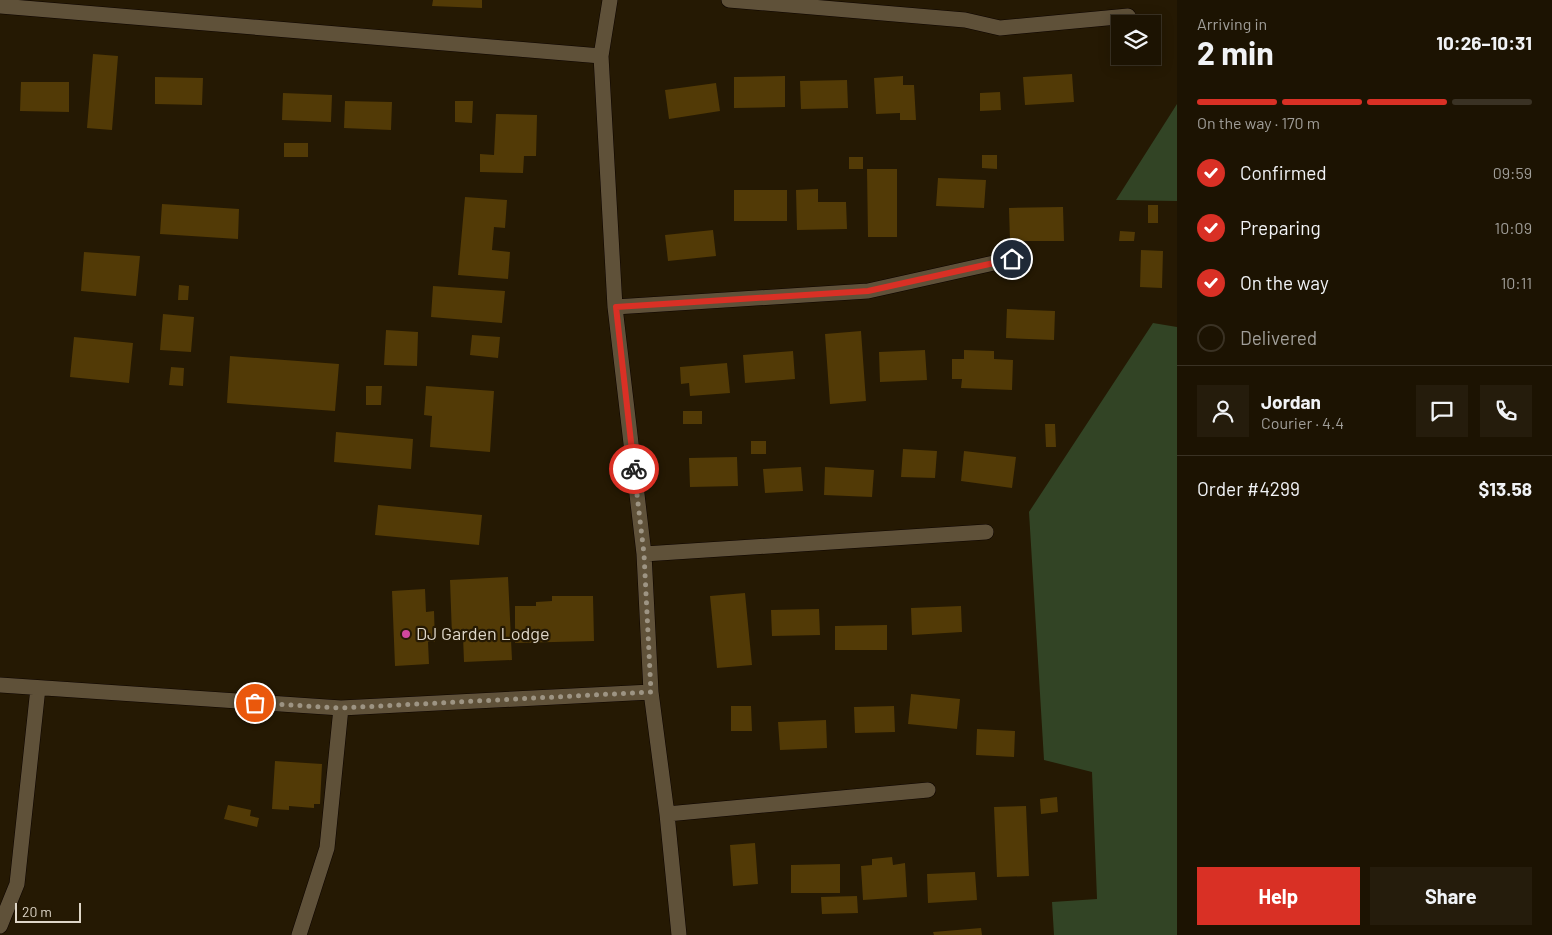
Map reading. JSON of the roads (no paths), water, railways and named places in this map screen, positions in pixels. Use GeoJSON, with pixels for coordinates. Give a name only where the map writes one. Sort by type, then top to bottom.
{"type":"FeatureCollection","features":[{"type":"Feature","properties":{"kind":"street"},"geometry":{"type":"LineString","coordinates":[[610,0],[602,56],[616,307],[644,554],[651,692],[667,814],[679,935]]}},
{"type":"Feature","properties":{"kind":"street"},"geometry":{"type":"LineString","coordinates":[[729,0],[965,20],[1000,28],[1111,18]]}},
{"type":"Feature","properties":{"kind":"street"},"geometry":{"type":"LineString","coordinates":[[0,6],[602,56]]}},
{"type":"Feature","properties":{"kind":"street"},"geometry":{"type":"LineString","coordinates":[[616,307],[868,291],[1012,259]]}},
{"type":"Feature","properties":{"kind":"street"},"geometry":{"type":"LineString","coordinates":[[644,554],[986,532]]}},
{"type":"Feature","properties":{"kind":"street"},"geometry":{"type":"LineString","coordinates":[[0,684],[341,708],[651,692]]}},
{"type":"Feature","properties":{"kind":"street"},"geometry":{"type":"LineString","coordinates":[[0,926],[17,884],[38,688]]}},
{"type":"Feature","properties":{"kind":"street"},"geometry":{"type":"LineString","coordinates":[[299,935],[327,848],[341,708]]}},
{"type":"Feature","properties":{"kind":"street"},"geometry":{"type":"LineString","coordinates":[[667,814],[928,790]]}},
{"type":"Feature","properties":{"kind":"place","name":"DJ Garden Lodge"},"geometry":{"type":"Point","coordinates":[406,634]}}]}
